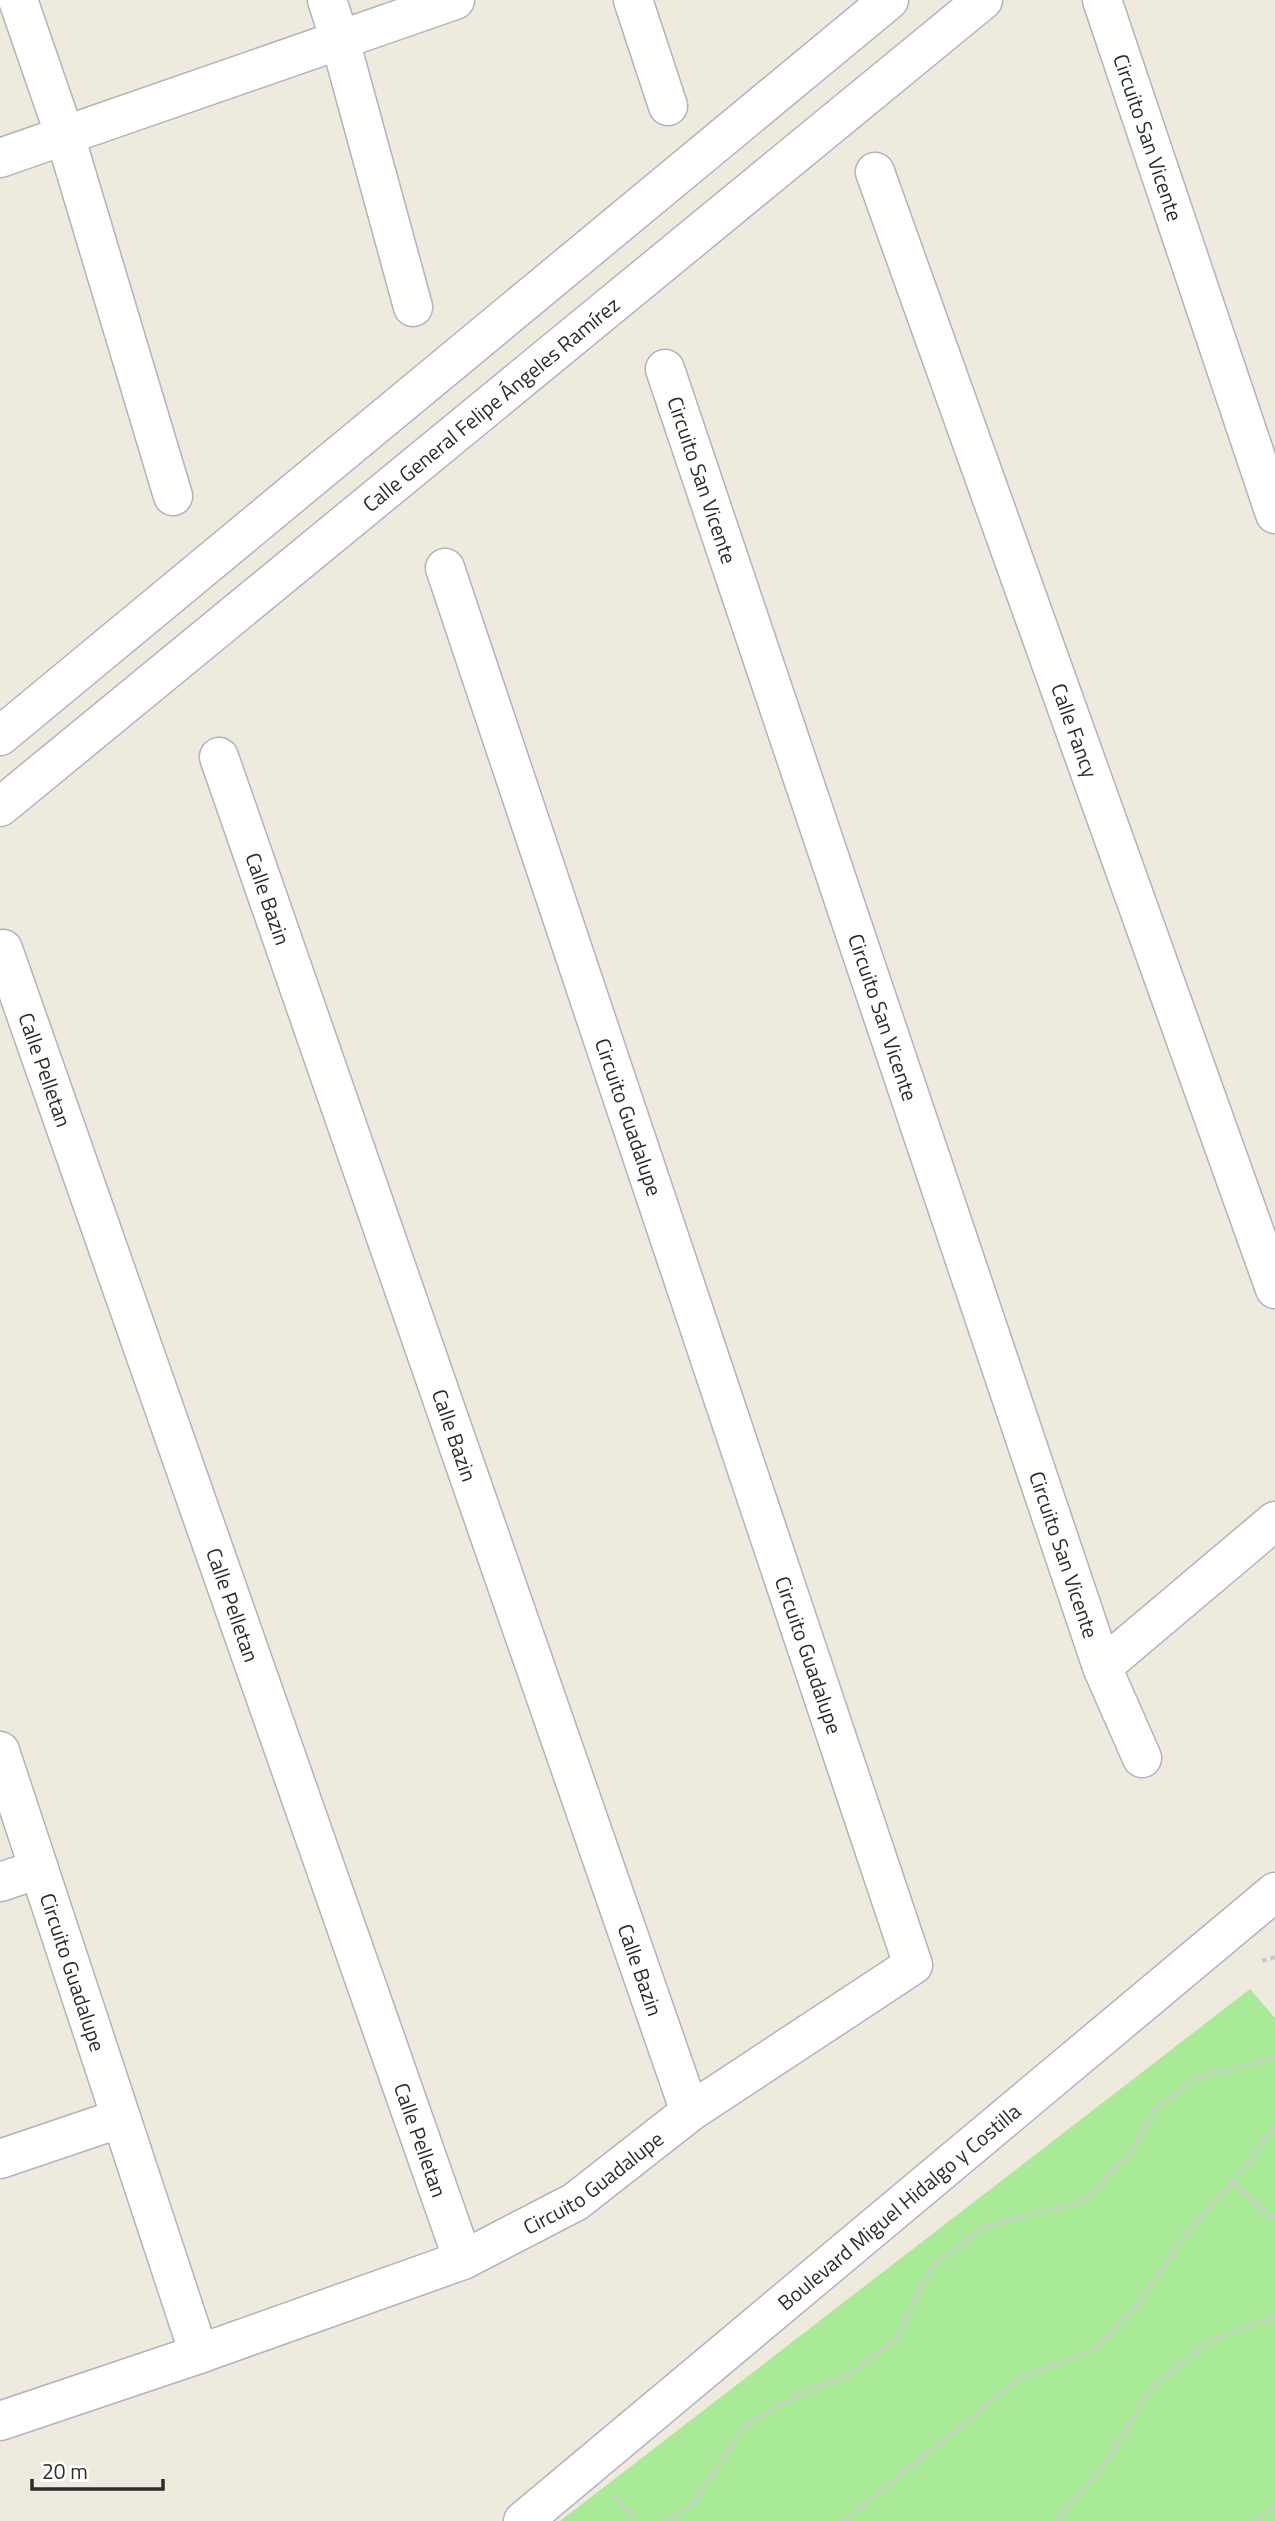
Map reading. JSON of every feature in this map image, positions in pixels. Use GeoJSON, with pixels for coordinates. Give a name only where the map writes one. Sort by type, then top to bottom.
{"type":"FeatureCollection","features":[{"type":"Feature","properties":{"kind":"street"},"geometry":{"type":"LineString","coordinates":[[18,0],[65,135],[173,496]]}},
{"type":"Feature","properties":{"kind":"street"},"geometry":{"type":"LineString","coordinates":[[327,0],[413,307]]}},
{"type":"Feature","properties":{"kind":"street"},"geometry":{"type":"LineString","coordinates":[[0,158],[455,0]]}},
{"type":"Feature","properties":{"kind":"street"},"geometry":{"type":"LineString","coordinates":[[633,0],[668,106]]}},
{"type":"Feature","properties":{"kind":"street"},"geometry":{"type":"LineString","coordinates":[[0,736],[889,0]]}},
{"type":"Feature","properties":{"kind":"street","name":"Circuito San Vicente"},"geometry":{"type":"LineString","coordinates":[[1102,0],[1275,514]]}},
{"type":"Feature","properties":{"kind":"street","name":"Calle General Felipe Ángeles Ramírez"},"geometry":{"type":"LineString","coordinates":[[0,807],[965,6]]}},
{"type":"Feature","properties":{"kind":"street","name":"Calle Fancy"},"geometry":{"type":"LineString","coordinates":[[875,172],[1275,1289]]}},
{"type":"Feature","properties":{"kind":"street","name":"Circuito San Vicente"},"geometry":{"type":"LineString","coordinates":[[665,369],[1102,1667],[1142,1758]]}},
{"type":"Feature","properties":{"kind":"street","name":"Circuito Guadalupe"},"geometry":{"type":"LineString","coordinates":[[0,2421],[200,2354],[463,2260],[575,2202],[690,2112],[913,1965],[445,568]]}},
{"type":"Feature","properties":{"kind":"street","name":"Calle Bazin"},"geometry":{"type":"LineString","coordinates":[[219,757],[690,2112]]}},
{"type":"Feature","properties":{"kind":"street","name":"Calle Pelletan"},"geometry":{"type":"LineString","coordinates":[[3,949],[463,2260]]}},
{"type":"Feature","properties":{"kind":"street","name":"Circuito San Vicente"},"geometry":{"type":"LineString","coordinates":[[1102,1667],[1275,1521]]}},
{"type":"Feature","properties":{"kind":"street","name":"Circuito Guadalupe"},"geometry":{"type":"LineString","coordinates":[[0,1751],[8,1802],[39,1869],[200,2354]]}},
{"type":"Feature","properties":{"kind":"street","name":"Circuito Guadalupe"},"geometry":{"type":"LineString","coordinates":[[0,1882],[39,1869]]}},
{"type":"Feature","properties":{"kind":"street","name":"Boulevard Miguel Hidalgo y Costilla"},"geometry":{"type":"LineString","coordinates":[[523,2521],[1269,1903]]}},
{"type":"Feature","properties":{"kind":"street"},"geometry":{"type":"LineString","coordinates":[[0,2159],[121,2118]]}},
{"type":"Feature","properties":{"kind":"path"},"geometry":{"type":"LineString","coordinates":[[667,2521],[692,2504],[745,2425],[800,2394],[848,2375],[895,2337],[932,2268],[982,2227],[1084,2201],[1133,2149],[1154,2110],[1194,2079],[1275,2057]]}},
{"type":"Feature","properties":{"kind":"path"},"geometry":{"type":"LineString","coordinates":[[843,2521],[1021,2377],[1094,2349],[1140,2301],[1183,2237],[1232,2182],[1275,2126]]}},
{"type":"Feature","properties":{"kind":"path"},"geometry":{"type":"LineString","coordinates":[[1232,2182],[1275,2220]]}},
{"type":"Feature","properties":{"kind":"path"},"geometry":{"type":"LineString","coordinates":[[1054,2521],[1104,2465],[1152,2386],[1213,2339],[1275,2316]]}},
{"type":"Feature","properties":{"kind":"path"},"geometry":{"type":"LineString","coordinates":[[1254,2521],[1275,2505]]}},
{"type":"Feature","properties":{"kind":"green space"},"geometry":{"type":"Polygon","coordinates":[[[1250,1989],[1275,2018],[1275,2521],[560,2521],[1250,1989]]]}}]}
